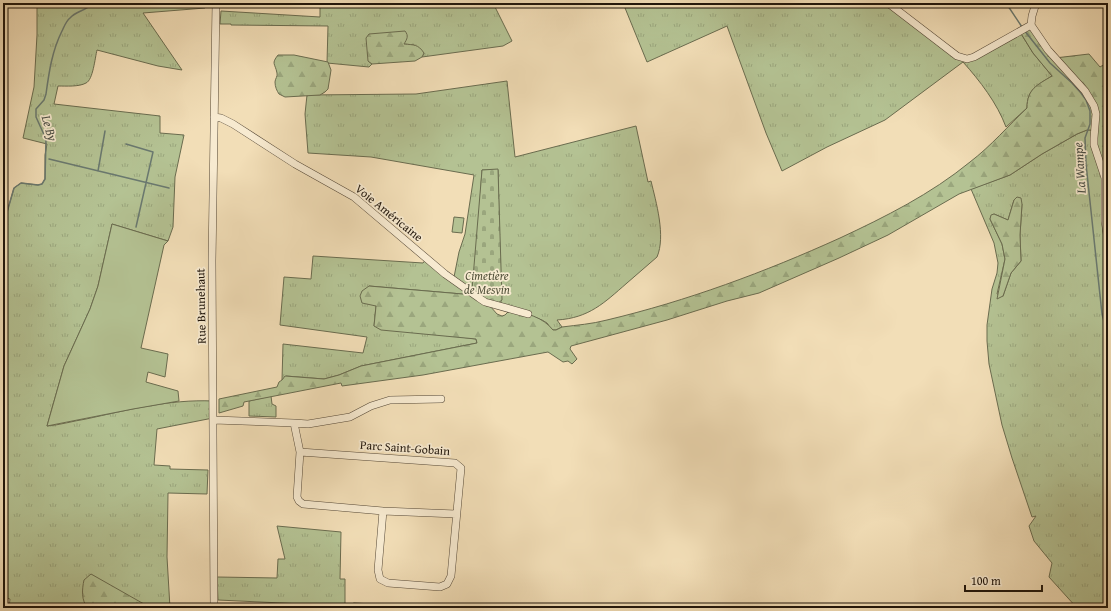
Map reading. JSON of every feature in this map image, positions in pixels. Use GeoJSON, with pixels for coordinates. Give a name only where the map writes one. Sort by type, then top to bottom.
{"type":"FeatureCollection","features":[{"type":"Feature","properties":{"kind":"street","name":"Rue Brunehaut"},"geometry":{"type":"LineString","coordinates":[[214,608],[212,261],[216,3]]}},
{"type":"Feature","properties":{"kind":"street"},"geometry":{"type":"LineString","coordinates":[[888,3],[940,44],[957,56],[967,59],[974,57],[1029,26],[1036,3]]}},
{"type":"Feature","properties":{"kind":"street"},"geometry":{"type":"LineString","coordinates":[[1029,26],[1048,50],[1085,91],[1094,106],[1096,114],[1094,145],[1105,178],[1104,220],[1108,240]]}},
{"type":"Feature","properties":{"kind":"street","name":"Voie Américaine"},"geometry":{"type":"LineString","coordinates":[[214,117],[221,118],[233,124],[295,164],[354,197],[445,274],[479,298],[486,302],[528,314]]}},
{"type":"Feature","properties":{"kind":"street"},"geometry":{"type":"LineString","coordinates":[[214,420],[308,424],[350,417],[371,406],[390,400],[441,399]]}},
{"type":"Feature","properties":{"kind":"street"},"geometry":{"type":"LineString","coordinates":[[294,423],[300,452],[297,497],[301,503],[383,511],[456,514]]}},
{"type":"Feature","properties":{"kind":"street","name":"Parc Saint-Gobain"},"geometry":{"type":"LineString","coordinates":[[300,452],[458,464],[461,468],[450,579],[447,584],[440,587],[388,583],[380,579],[378,570],[383,511]]}},
{"type":"Feature","properties":{"kind":"green space"},"geometry":{"type":"Polygon","coordinates":[[[30,3],[205,3],[205,8],[143,13],[182,70],[158,66],[97,50],[92,73],[88,81],[80,85],[58,86],[54,104],[160,116],[160,133],[184,135],[175,177],[173,227],[168,241],[112,224],[98,286],[90,309],[64,366],[47,426],[165,403],[213,401],[209,409],[213,418],[157,429],[154,465],[170,466],[170,469],[208,470],[207,494],[168,493],[167,557],[170,608],[9,608],[10,599],[3,597],[3,226],[14,188],[21,183],[42,184],[45,179],[45,155],[47,144],[23,138],[34,87],[37,35],[37,5],[30,3]]]}},
{"type":"Feature","properties":{"kind":"green space"},"geometry":{"type":"Polygon","coordinates":[[[307,3],[493,3],[512,41],[503,46],[422,57],[424,53],[414,45],[404,44],[368,61],[372,64],[369,67],[327,63],[328,26],[220,24],[221,11],[320,17],[320,5],[307,3]]]}},
{"type":"Feature","properties":{"kind":"green space"},"geometry":{"type":"Polygon","coordinates":[[[623,3],[888,3],[967,59],[1020,32],[1033,53],[1052,76],[1034,88],[1029,96],[1027,108],[1006,127],[998,109],[988,93],[963,62],[885,120],[827,147],[782,171],[766,133],[727,26],[647,62],[623,3]]]}},
{"type":"Feature","properties":{"kind":"green space"},"geometry":{"type":"Polygon","coordinates":[[[1031,25],[1055,58],[1089,54],[1100,67],[1108,62],[1108,241],[1106,188],[1097,152],[1095,130],[1087,130],[1042,154],[1010,175],[959,194],[888,235],[759,293],[571,346],[570,349],[577,359],[572,364],[568,361],[563,362],[548,352],[423,375],[342,386],[341,383],[244,402],[243,406],[219,413],[219,399],[277,387],[279,382],[285,376],[324,379],[361,366],[477,343],[476,339],[381,330],[374,326],[376,306],[362,303],[360,296],[362,291],[369,286],[474,295],[490,306],[497,314],[502,316],[510,310],[534,316],[553,330],[556,330],[562,327],[607,320],[696,295],[812,251],[857,230],[924,195],[955,174],[978,156],[1027,108],[1029,96],[1034,88],[1052,76],[1033,53],[1020,32],[1031,25]]]}},
{"type":"Feature","properties":{"kind":"green space"},"geometry":{"type":"Polygon","coordinates":[[[405,31],[407,38],[404,44],[420,48],[424,53],[422,57],[415,61],[372,64],[368,61],[366,38],[369,34],[405,31]]]}},
{"type":"Feature","properties":{"kind":"green space"},"geometry":{"type":"Polygon","coordinates":[[[278,55],[294,55],[328,62],[331,70],[328,89],[320,95],[285,97],[279,94],[275,86],[277,74],[274,64],[278,55]]]}},
{"type":"Feature","properties":{"kind":"green space"},"geometry":{"type":"Polygon","coordinates":[[[507,81],[515,157],[636,126],[648,182],[651,181],[659,219],[661,239],[657,257],[603,303],[587,313],[568,319],[557,320],[562,327],[552,330],[547,323],[542,320],[501,304],[498,170],[482,170],[474,295],[369,286],[376,306],[374,326],[476,339],[477,343],[361,366],[324,379],[286,376],[282,380],[283,344],[363,353],[367,337],[280,325],[284,277],[311,279],[313,256],[423,263],[427,258],[454,277],[459,252],[465,234],[474,175],[371,157],[308,153],[305,114],[307,95],[416,94],[507,81]]]}},
{"type":"Feature","properties":{"kind":"green space"},"geometry":{"type":"Polygon","coordinates":[[[1087,130],[1095,130],[1103,169],[1108,241],[1108,608],[1077,608],[1049,577],[1052,563],[1034,541],[1029,526],[1036,516],[1032,517],[1012,458],[1002,425],[989,364],[987,325],[992,289],[997,273],[998,263],[994,243],[971,189],[1010,175],[1042,154],[1087,130]],[[1014,200],[1008,220],[994,214],[990,219],[1002,244],[1005,259],[997,294],[1003,296],[1011,273],[1021,261],[1020,235],[1022,204],[1014,200]]]}},
{"type":"Feature","properties":{"kind":"green space","name":"Cimetière de Mesvin"},"geometry":{"type":"Polygon","coordinates":[[[498,169],[502,300],[498,303],[491,302],[472,290],[482,170],[498,169]]]}},
{"type":"Feature","properties":{"kind":"green space"},"geometry":{"type":"Polygon","coordinates":[[[1017,197],[1021,198],[1022,204],[1020,235],[1021,261],[1011,273],[1003,296],[997,299],[1005,259],[1002,244],[990,219],[991,215],[994,214],[1008,220],[1014,200],[1017,197]]]}},
{"type":"Feature","properties":{"kind":"green space"},"geometry":{"type":"Polygon","coordinates":[[[454,217],[464,218],[462,233],[452,232],[454,217]]]}},
{"type":"Feature","properties":{"kind":"green space"},"geometry":{"type":"Polygon","coordinates":[[[112,224],[168,241],[164,245],[141,348],[168,354],[165,377],[148,372],[146,382],[178,391],[179,401],[47,426],[64,366],[90,309],[98,286],[112,224]]]}},
{"type":"Feature","properties":{"kind":"green space"},"geometry":{"type":"Polygon","coordinates":[[[271,396],[272,404],[276,406],[276,417],[249,416],[249,401],[271,396]]]}},
{"type":"Feature","properties":{"kind":"green space"},"geometry":{"type":"Polygon","coordinates":[[[277,526],[341,532],[340,579],[345,579],[345,606],[218,600],[217,577],[277,578],[278,559],[285,559],[277,526]]]}},
{"type":"Feature","properties":{"kind":"green space"},"geometry":{"type":"Polygon","coordinates":[[[91,574],[151,608],[88,608],[83,598],[83,587],[84,580],[91,574]]]}},
{"type":"Feature","properties":{"kind":"green space"},"geometry":{"type":"Polygon","coordinates":[[[354,603],[372,604],[388,608],[319,608],[321,605],[345,606],[354,603]]]}},
{"type":"Feature","properties":{"kind":"waterway","name":"Le By"},"geometry":{"type":"LineString","coordinates":[[3,226],[14,188],[21,183],[42,184],[45,179],[46,139],[36,117],[36,109],[44,100],[53,54],[65,24],[72,16],[93,3]]}},
{"type":"Feature","properties":{"kind":"waterway","name":"La Wampe"},"geometry":{"type":"LineString","coordinates":[[1006,3],[1022,27]]}},
{"type":"Feature","properties":{"kind":"waterway","name":"La Wampe"},"geometry":{"type":"LineString","coordinates":[[1024,30],[1050,63],[1081,93],[1086,100],[1090,111],[1090,124],[1085,138],[1086,164],[1102,314],[1108,337]]}},
{"type":"Feature","properties":{"kind":"waterway"},"geometry":{"type":"LineString","coordinates":[[98,171],[105,131]]}},
{"type":"Feature","properties":{"kind":"waterway"},"geometry":{"type":"LineString","coordinates":[[126,144],[153,152],[136,227]]}},
{"type":"Feature","properties":{"kind":"waterway"},"geometry":{"type":"LineString","coordinates":[[49,159],[169,188]]}}]}
